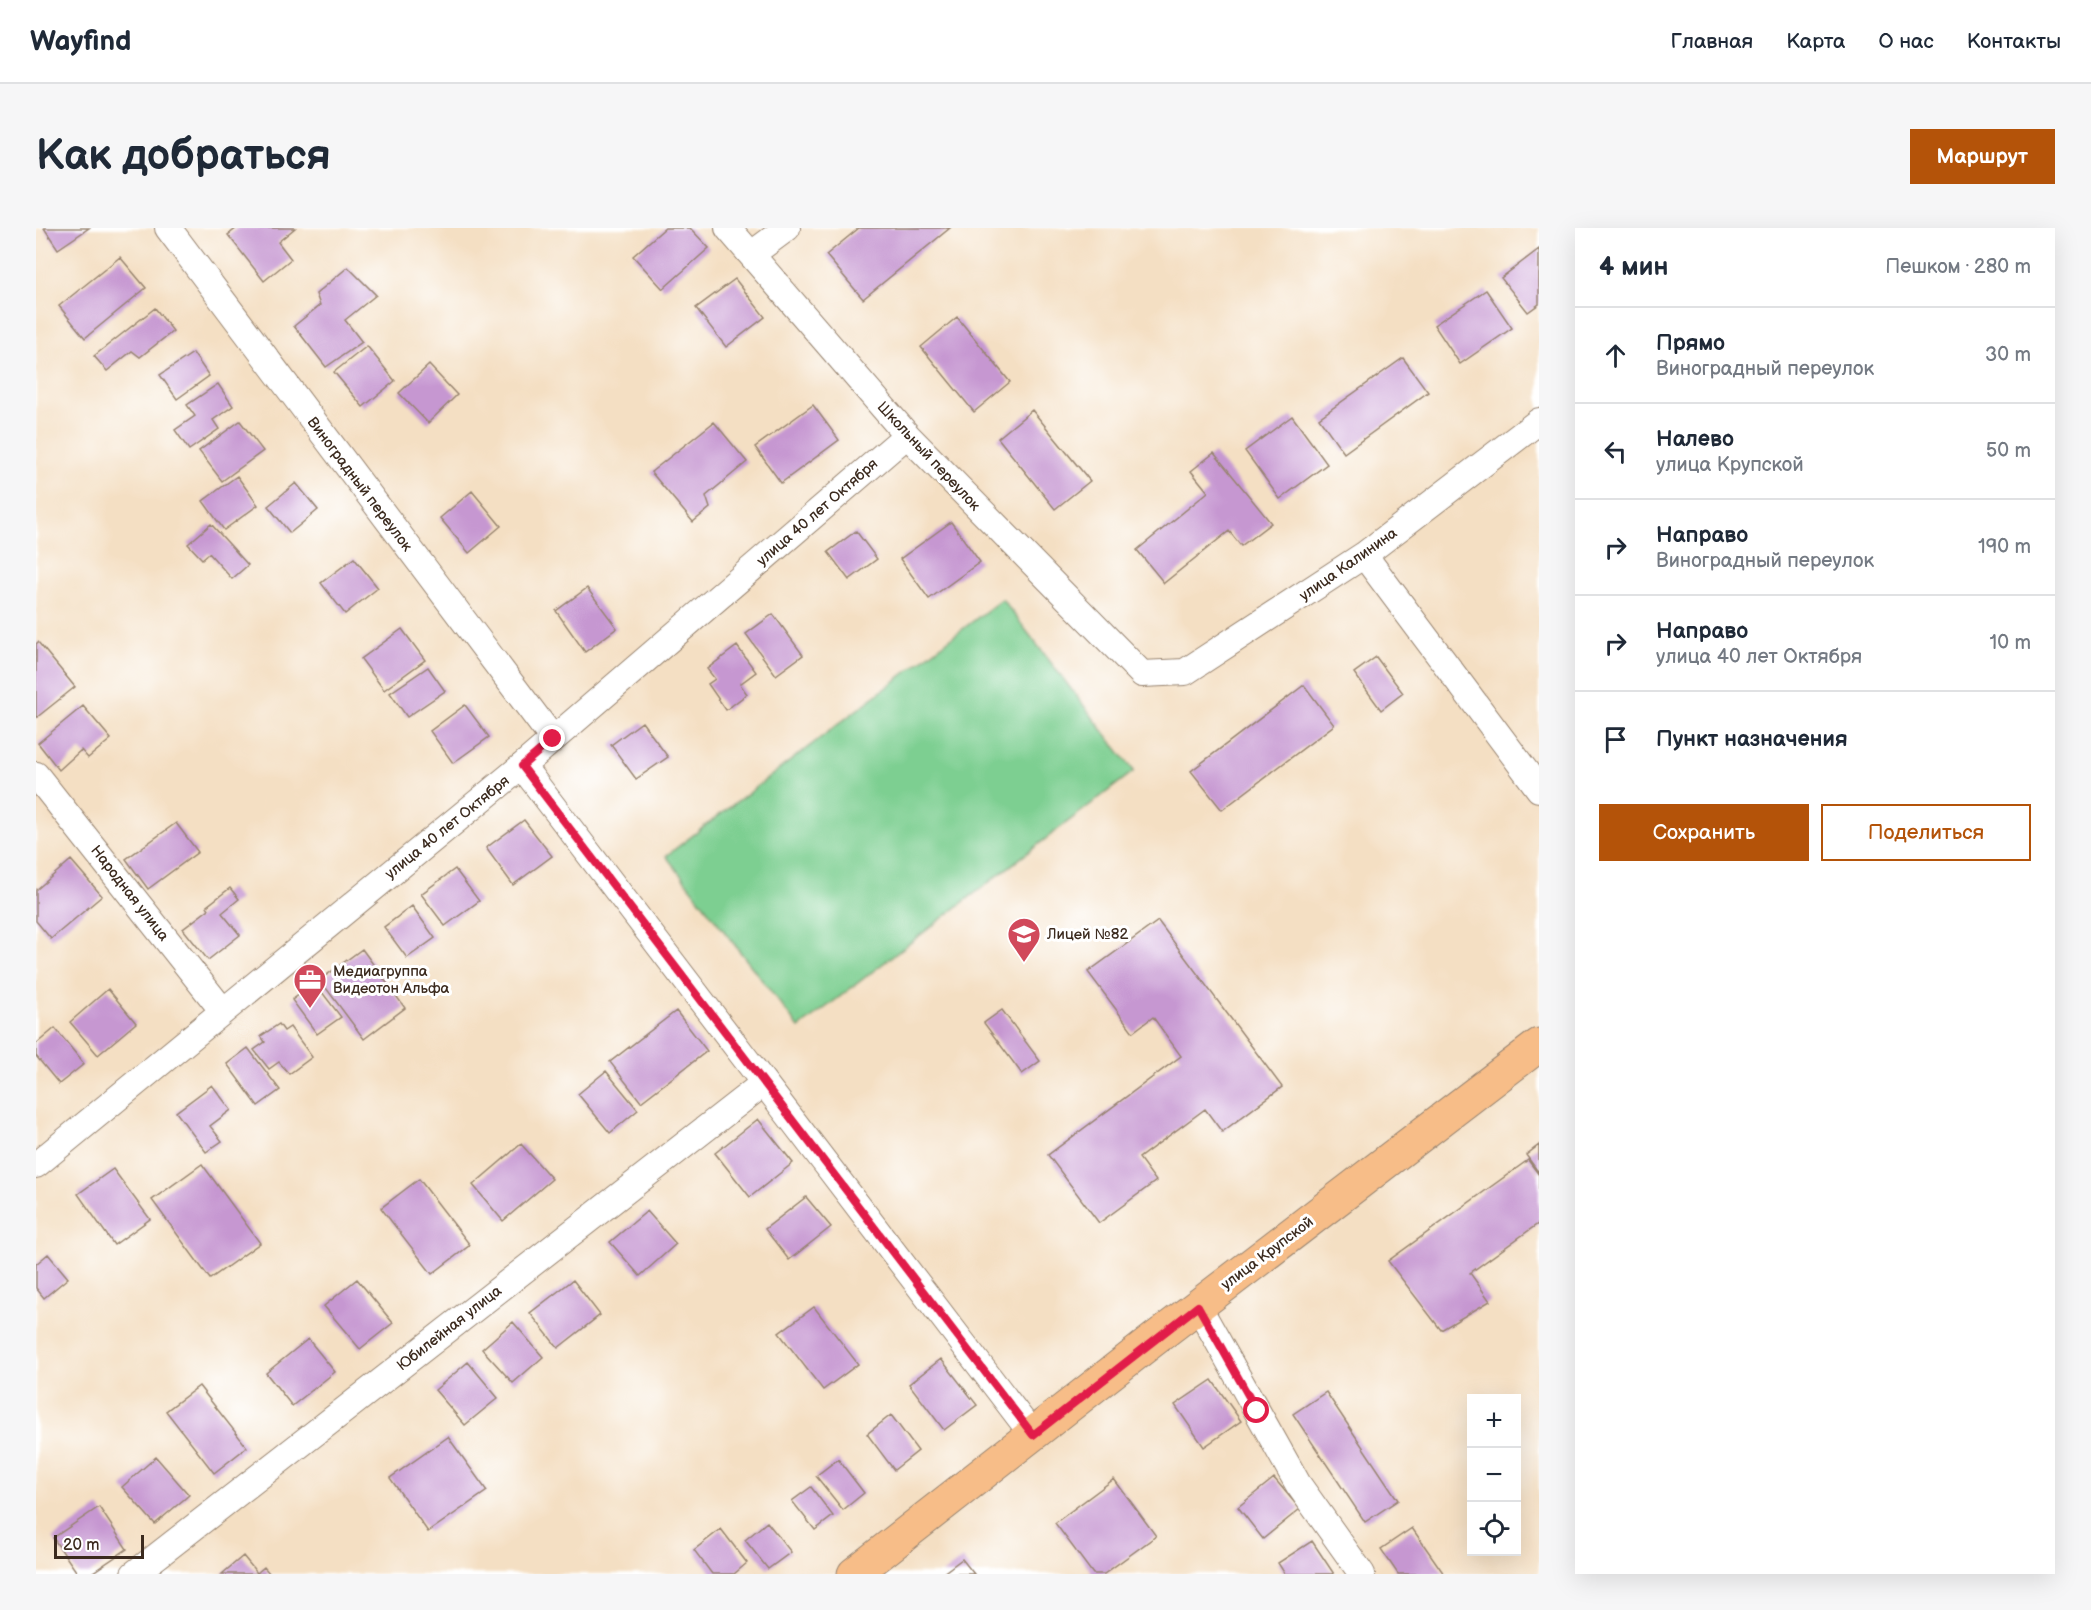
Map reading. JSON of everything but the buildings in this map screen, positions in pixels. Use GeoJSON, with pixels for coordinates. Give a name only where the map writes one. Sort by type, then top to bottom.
{"type":"FeatureCollection","features":[{"type":"Feature","properties":{"kind":"main road","name":"улица Крупской"},"geometry":{"type":"LineString","coordinates":[[855,1574],[1539,1044]]}},
{"type":"Feature","properties":{"kind":"street","name":"Виноградный переулок"},"geometry":{"type":"LineString","coordinates":[[168,228],[553,739]]}},
{"type":"Feature","properties":{"kind":"street","name":"Школьный переулок"},"geometry":{"type":"LineString","coordinates":[[728,228],[907,435],[1142,674]]}},
{"type":"Feature","properties":{"kind":"street"},"geometry":{"type":"LineString","coordinates":[[752,254],[787,228]]}},
{"type":"Feature","properties":{"kind":"street","name":"улица Калинина"},"geometry":{"type":"LineString","coordinates":[[1142,674],[1185,672],[1364,555],[1539,422]]}},
{"type":"Feature","properties":{"kind":"street","name":"улица 40 лет Октября"},"geometry":{"type":"LineString","coordinates":[[36,1165],[522,766],[907,435]]}},
{"type":"Feature","properties":{"kind":"street"},"geometry":{"type":"LineString","coordinates":[[1364,555],[1539,789]]}},
{"type":"Feature","properties":{"kind":"street"},"geometry":{"type":"LineString","coordinates":[[522,766],[1033,1435]]}},
{"type":"Feature","properties":{"kind":"street","name":"Народная улица"},"geometry":{"type":"LineString","coordinates":[[36,775],[223,1011]]}},
{"type":"Feature","properties":{"kind":"street","name":"Юбилейная улица"},"geometry":{"type":"LineString","coordinates":[[134,1574],[764,1083]]}},
{"type":"Feature","properties":{"kind":"street"},"geometry":{"type":"LineString","coordinates":[[1198,1306],[1298,1484],[1362,1574]]}},
{"type":"Feature","properties":{"kind":"green space"},"geometry":{"type":"Polygon","coordinates":[[[1002,599],[1134,771],[799,1028],[666,856],[1002,599]]]}},
{"type":"Feature","properties":{"kind":"place","name":"Лицей №82"},"geometry":{"type":"Point","coordinates":[1024,963]}},
{"type":"Feature","properties":{"kind":"place","name":"Медиагруппа Видеотон Альфа"},"geometry":{"type":"Point","coordinates":[310,1009]}},
{"type":"Feature","properties":{"kind":"route"},"geometry":{"type":"LineString","coordinates":[[553,739],[522,766],[1033,1435],[1198,1306],[1257,1411]]}}]}
